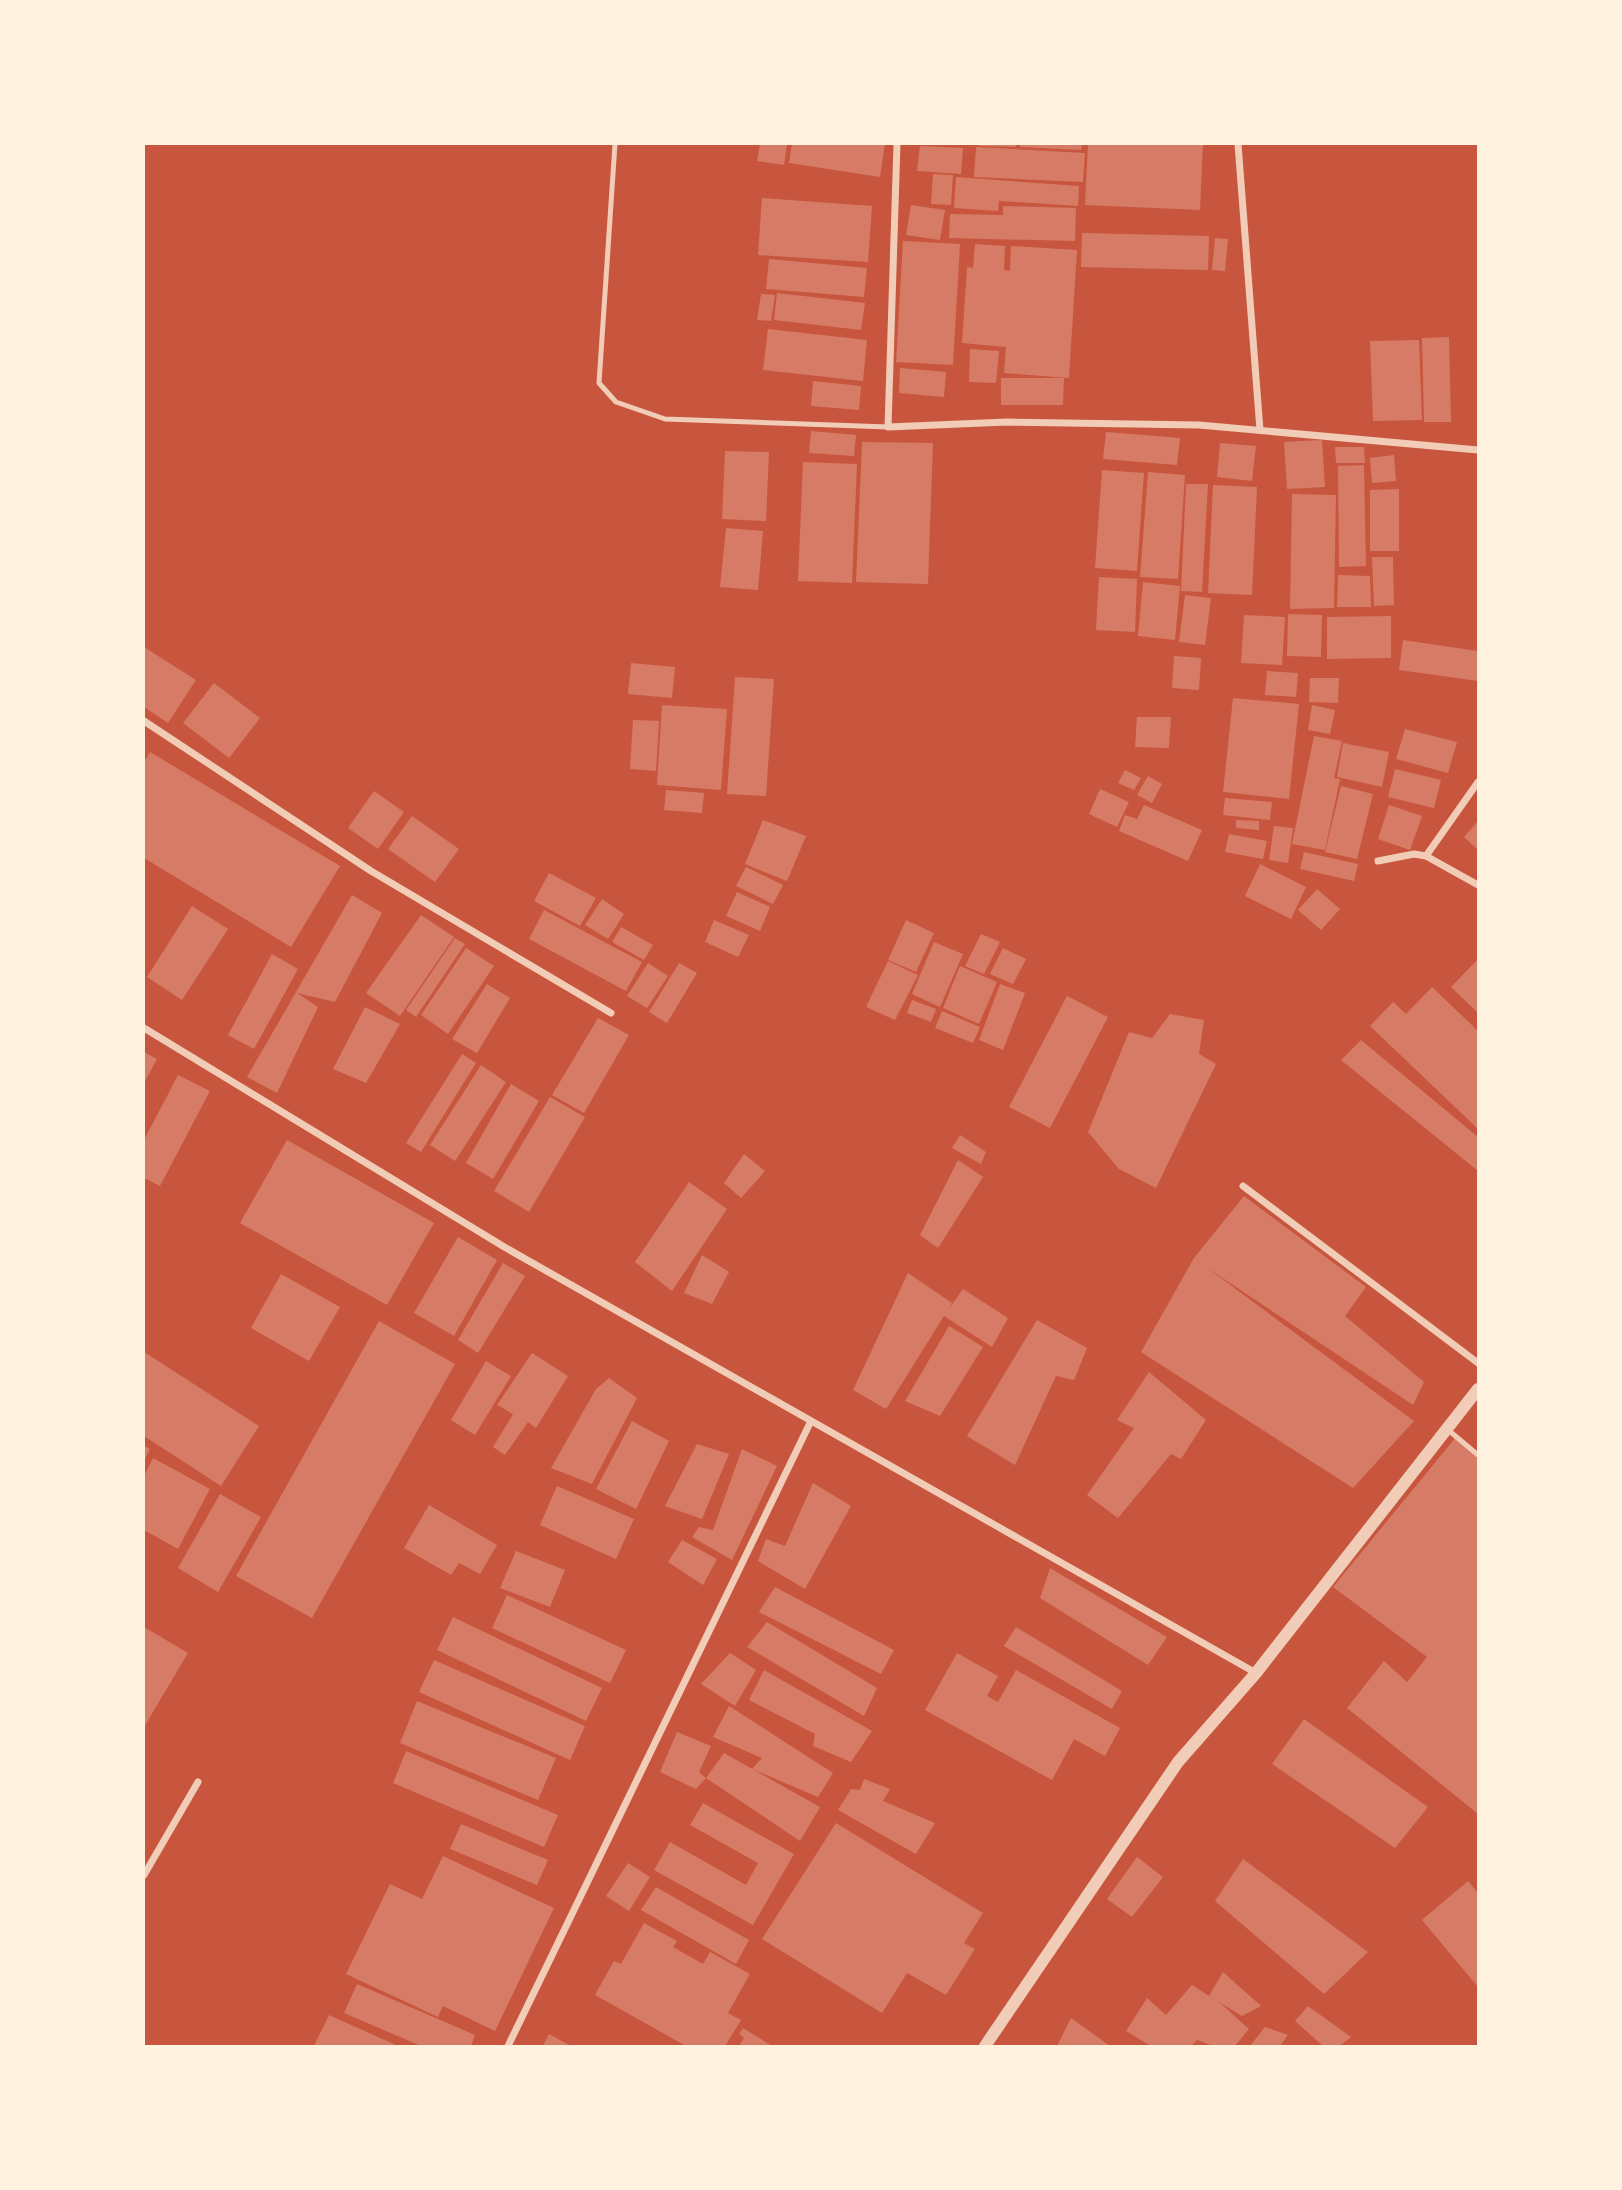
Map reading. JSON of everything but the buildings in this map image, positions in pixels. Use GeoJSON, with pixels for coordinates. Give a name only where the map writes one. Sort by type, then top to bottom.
{"type":"FeatureCollection","features":[{"type":"Feature","properties":{"kind":"street"},"geometry":{"type":"LineString","coordinates":[[897,144],[888,427],[1007,422],[1199,425],[1479,450]]}},
{"type":"Feature","properties":{"kind":"street"},"geometry":{"type":"LineString","coordinates":[[1238,144],[1260,430]]}},
{"type":"Feature","properties":{"kind":"street"},"geometry":{"type":"LineString","coordinates":[[144,721],[371,871],[611,1013]]}},
{"type":"Feature","properties":{"kind":"street"},"geometry":{"type":"LineString","coordinates":[[1426,856],[1479,782]]}},
{"type":"Feature","properties":{"kind":"street"},"geometry":{"type":"LineString","coordinates":[[1378,861],[1414,854],[1426,856],[1479,885]]}},
{"type":"Feature","properties":{"kind":"street"},"geometry":{"type":"LineString","coordinates":[[144,1028],[506,1248],[1256,1673]]}},
{"type":"Feature","properties":{"kind":"street"},"geometry":{"type":"LineString","coordinates":[[1243,1186],[1479,1363]]}},
{"type":"Feature","properties":{"kind":"street"},"geometry":{"type":"LineString","coordinates":[[985,2046],[1178,1762],[1256,1673],[1479,1389]]}},
{"type":"Feature","properties":{"kind":"street"},"geometry":{"type":"LineString","coordinates":[[508,2046],[811,1421]]}},
{"type":"Feature","properties":{"kind":"street"},"geometry":{"type":"LineString","coordinates":[[144,1875],[198,1782]]}},
{"type":"Feature","properties":{"kind":"lane"},"geometry":{"type":"LineString","coordinates":[[615,144],[599,383],[616,402],[665,419],[888,427]]}},
{"type":"Feature","properties":{"kind":"lane"},"geometry":{"type":"LineString","coordinates":[[1447,1429],[1479,1455]]}}]}
